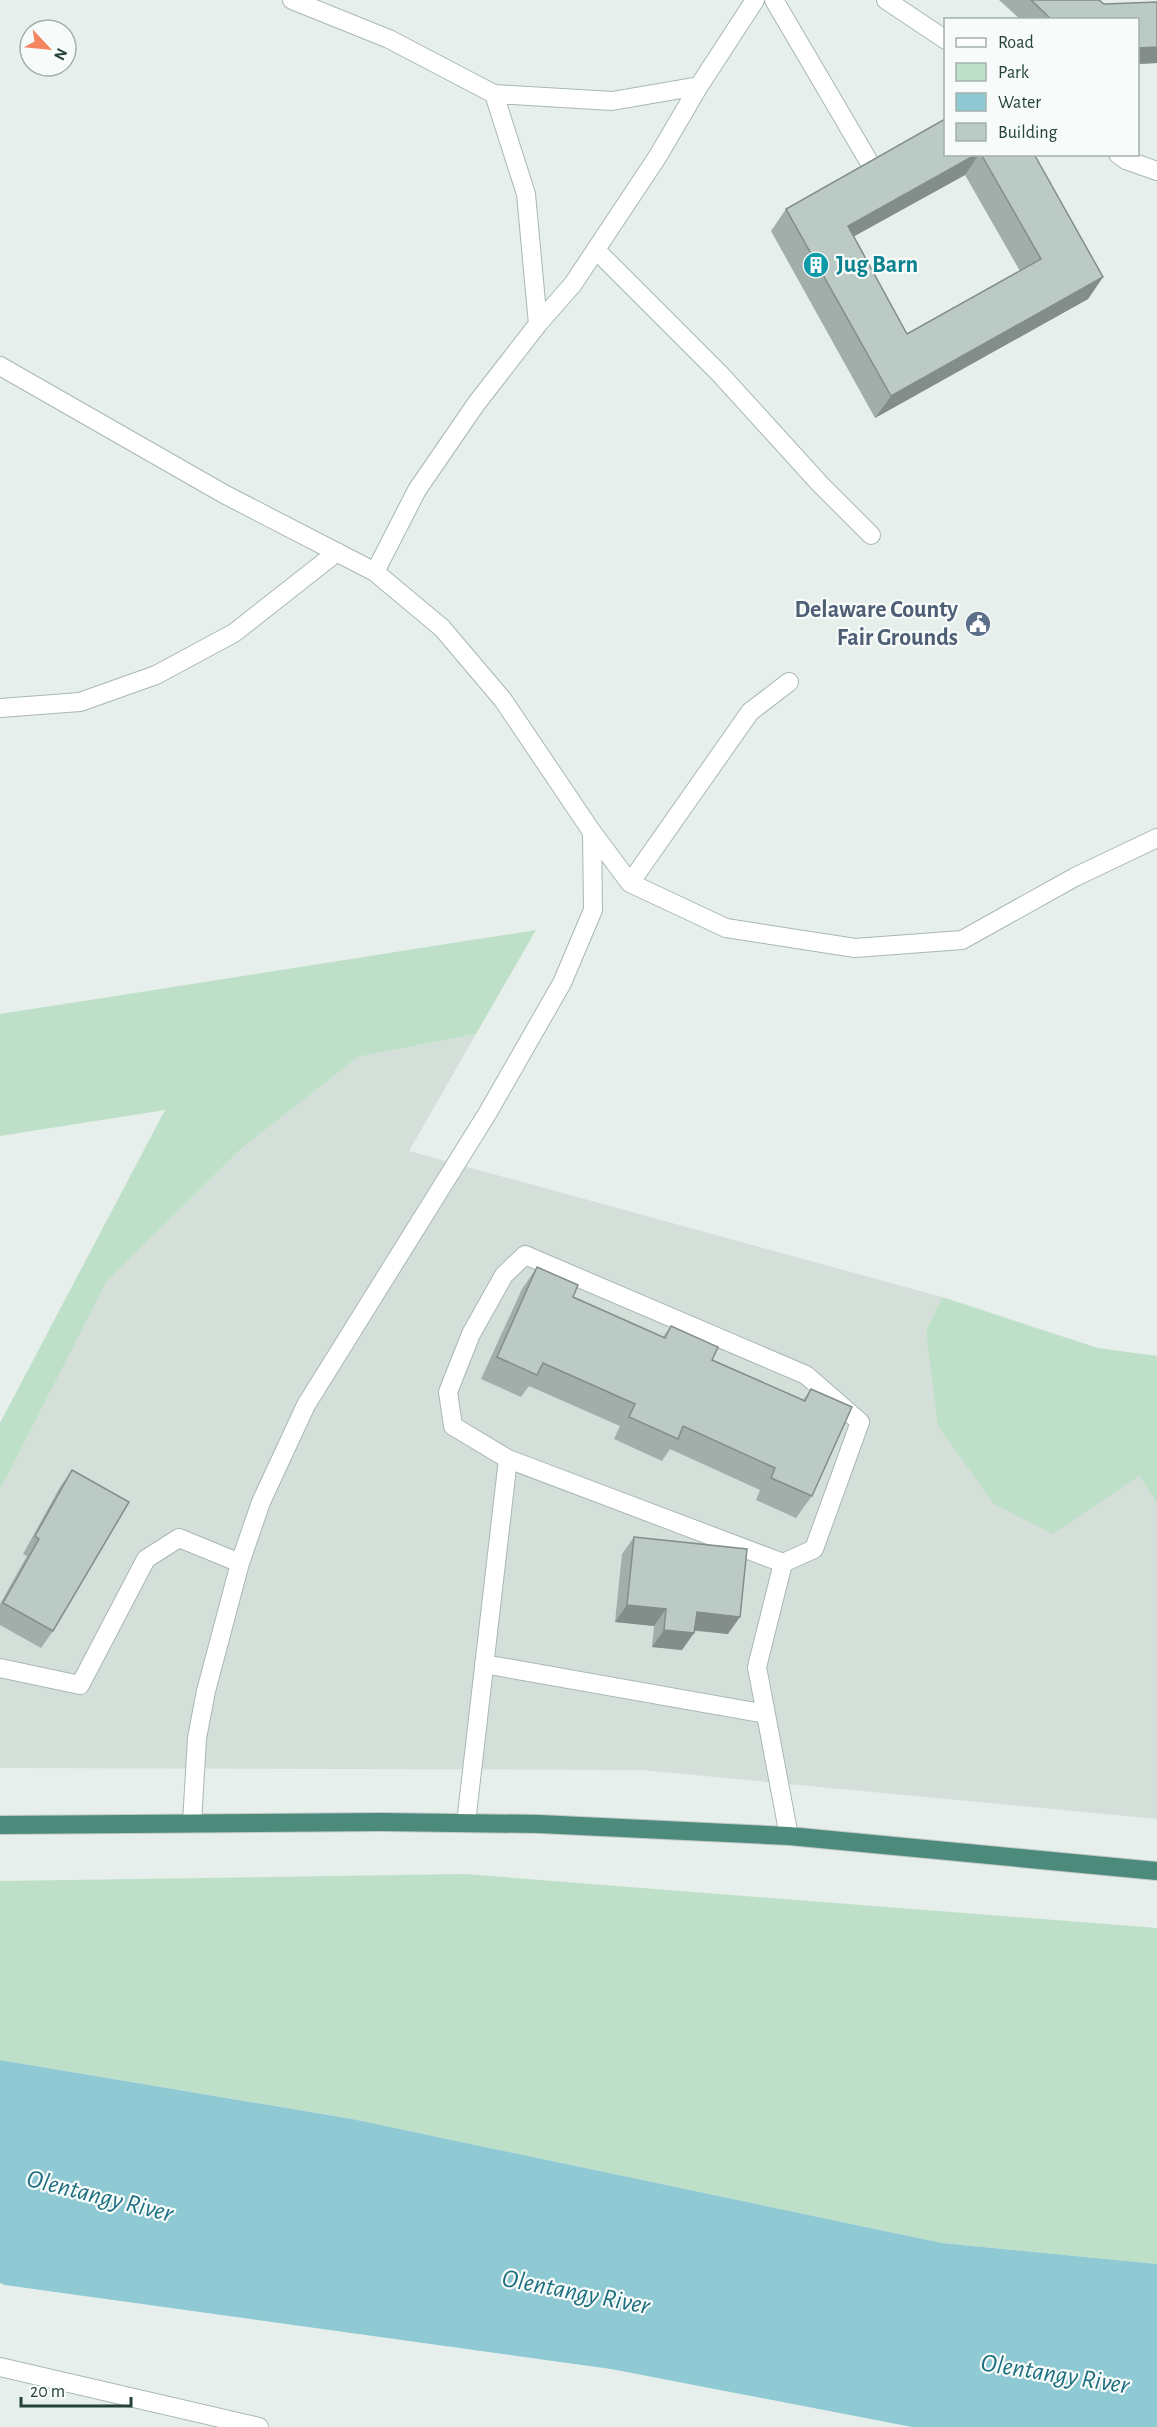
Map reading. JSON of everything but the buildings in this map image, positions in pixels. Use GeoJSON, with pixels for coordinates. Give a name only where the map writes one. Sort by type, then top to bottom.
{"type":"FeatureCollection","features":[{"type":"Feature","properties":{"kind":"highway"},"geometry":{"type":"LineString","coordinates":[[0,1825],[192,1823],[551,1825],[789,1836],[1157,1871]]}},
{"type":"Feature","properties":{"kind":"street"},"geometry":{"type":"LineString","coordinates":[[292,0],[389,39],[494,94],[612,101],[699,86]]}},
{"type":"Feature","properties":{"kind":"street"},"geometry":{"type":"LineString","coordinates":[[375,572],[417,490],[476,404],[538,324],[573,284],[658,156],[699,86],[755,0]]}},
{"type":"Feature","properties":{"kind":"street"},"geometry":{"type":"LineString","coordinates":[[774,0],[875,172]]}},
{"type":"Feature","properties":{"kind":"street"},"geometry":{"type":"LineString","coordinates":[[886,0],[944,39]]}},
{"type":"Feature","properties":{"kind":"street"},"geometry":{"type":"LineString","coordinates":[[494,94],[526,194],[538,324]]}},
{"type":"Feature","properties":{"kind":"street"},"geometry":{"type":"LineString","coordinates":[[1121,156],[1157,171]]}},
{"type":"Feature","properties":{"kind":"street"},"geometry":{"type":"LineString","coordinates":[[596,250],[720,374],[820,484],[871,536]]}},
{"type":"Feature","properties":{"kind":"street"},"geometry":{"type":"LineString","coordinates":[[0,366],[224,494],[375,572],[441,628],[503,700],[630,884],[726,928],[855,948],[962,940],[1075,877],[1157,838]]}},
{"type":"Feature","properties":{"kind":"street"},"geometry":{"type":"LineString","coordinates":[[0,708],[80,702],[156,675],[234,633],[338,552]]}},
{"type":"Feature","properties":{"kind":"street"},"geometry":{"type":"LineString","coordinates":[[630,884],[750,712],[789,682]]}},
{"type":"Feature","properties":{"kind":"street"},"geometry":{"type":"LineString","coordinates":[[192,1823],[197,1738],[206,1690],[240,1563],[261,1502],[306,1405],[487,1114],[562,983],[593,910],[592,832]]}},
{"type":"Feature","properties":{"kind":"street"},"geometry":{"type":"LineString","coordinates":[[525,1255],[807,1375],[860,1422],[814,1549],[783,1563],[508,1459],[453,1426],[448,1392],[471,1334],[504,1275],[525,1255]]}},
{"type":"Feature","properties":{"kind":"street"},"geometry":{"type":"LineString","coordinates":[[465,1823],[508,1459]]}},
{"type":"Feature","properties":{"kind":"street"},"geometry":{"type":"LineString","coordinates":[[0,1668],[80,1685],[146,1559],[179,1538],[240,1563]]}},
{"type":"Feature","properties":{"kind":"street"},"geometry":{"type":"LineString","coordinates":[[783,1563],[757,1667],[789,1836]]}},
{"type":"Feature","properties":{"kind":"street"},"geometry":{"type":"LineString","coordinates":[[484,1664],[766,1714]]}},
{"type":"Feature","properties":{"kind":"street"},"geometry":{"type":"LineString","coordinates":[[0,2367],[259,2427]]}},
{"type":"Feature","properties":{"kind":"shaded area"},"geometry":{"type":"Polygon","coordinates":[[[476,1034],[409,1151],[942,1297],[926,1331],[1139,1476],[1157,1503],[1157,1819],[642,1770],[0,1768],[0,1490],[107,1281],[241,1149],[358,1057],[476,1034]]]}},
{"type":"Feature","properties":{"kind":"green space"},"geometry":{"type":"Polygon","coordinates":[[[536,930],[476,1034],[358,1057],[241,1149],[107,1281],[0,1490],[0,1423],[165,1110],[0,1136],[0,1014],[536,930]]]}},
{"type":"Feature","properties":{"kind":"green space"},"geometry":{"type":"Polygon","coordinates":[[[942,1297],[1098,1348],[1157,1356],[1157,1503],[1139,1476],[1053,1534],[994,1504],[938,1426],[926,1331],[942,1297]]]}},
{"type":"Feature","properties":{"kind":"green space"},"geometry":{"type":"Polygon","coordinates":[[[464,1874],[1157,1928],[1157,2264],[942,2243],[352,2119],[0,2060],[0,1881],[464,1874]]]}},
{"type":"Feature","properties":{"kind":"water","name":"Olentangy River"},"geometry":{"type":"Polygon","coordinates":[[[0,2060],[352,2119],[942,2243],[1157,2264],[1157,2427],[912,2427],[611,2369],[5,2285],[0,2283],[0,2060]]]}},
{"type":"Feature","properties":{"kind":"place","name":"Jug Barn"},"geometry":{"type":"Point","coordinates":[816,265]}},
{"type":"Feature","properties":{"kind":"place","name":"Delaware County Fair Grounds"},"geometry":{"type":"Point","coordinates":[978,624]}}]}
